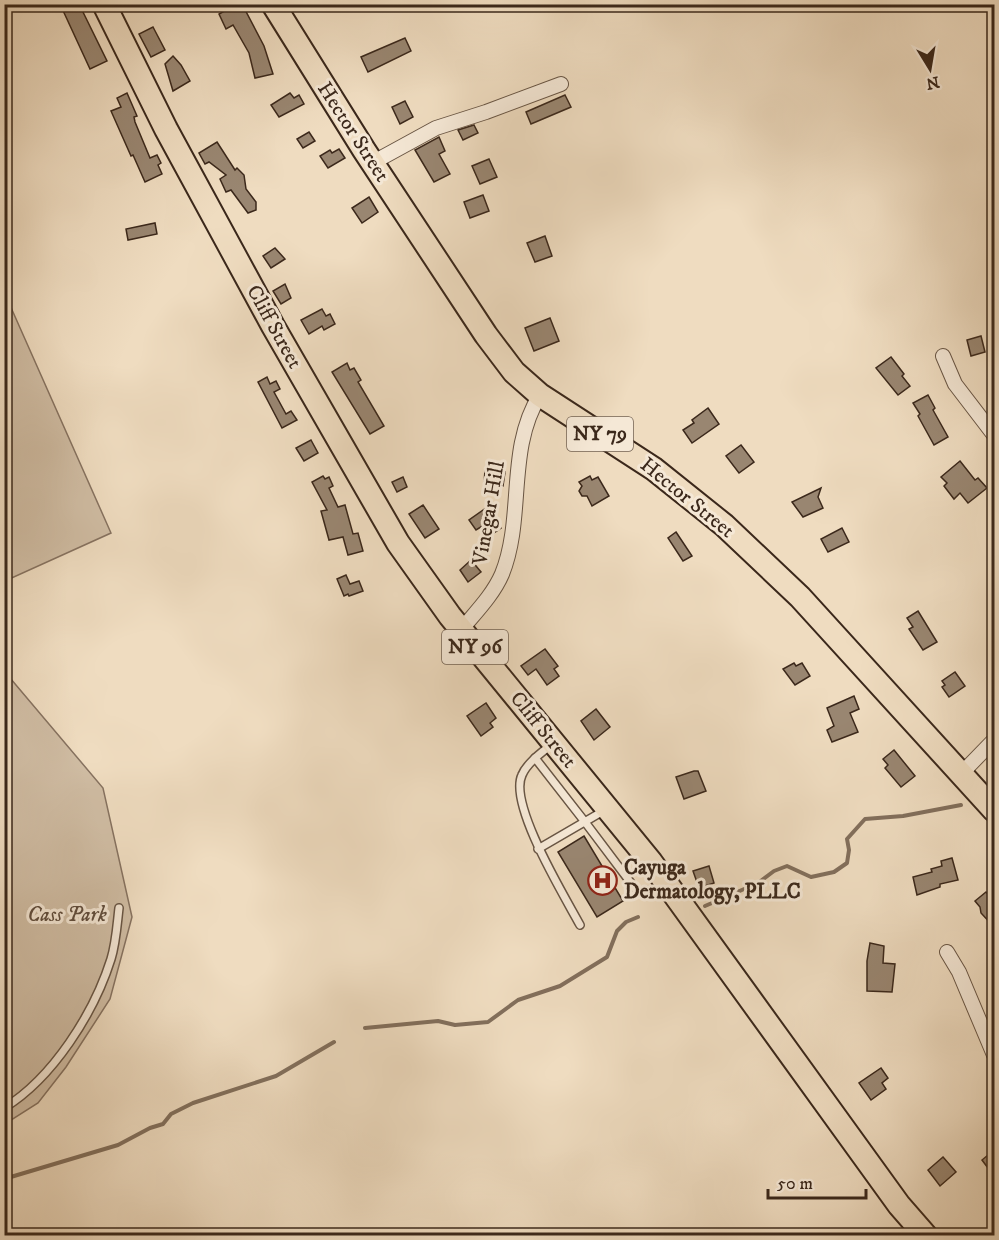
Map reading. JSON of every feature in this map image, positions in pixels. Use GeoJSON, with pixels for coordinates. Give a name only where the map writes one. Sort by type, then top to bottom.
{"type":"FeatureCollection","features":[{"type":"Feature","properties":{"kind":"main road","name":"Cliff Street"},"geometry":{"type":"LineString","coordinates":[[104,4],[166,129],[273,326],[398,543],[461,630],[672,890],[899,1205],[926,1236]]}},
{"type":"Feature","properties":{"kind":"main road","name":"Hector Street"},"geometry":{"type":"LineString","coordinates":[[273,4],[372,163],[486,335],[514,372],[540,395],[654,469],[727,528],[800,597],[994,810]]}},
{"type":"Feature","properties":{"kind":"street"},"geometry":{"type":"LineString","coordinates":[[372,163],[435,128],[561,84]]}},
{"type":"Feature","properties":{"kind":"street"},"geometry":{"type":"LineString","coordinates":[[943,356],[955,384],[994,435]]}},
{"type":"Feature","properties":{"kind":"street","name":"Vinegar Hill"},"geometry":{"type":"LineString","coordinates":[[461,630],[502,575],[507,556],[524,432],[527,420],[540,395]]}},
{"type":"Feature","properties":{"kind":"street"},"geometry":{"type":"LineString","coordinates":[[961,774],[994,740]]}},
{"type":"Feature","properties":{"kind":"street"},"geometry":{"type":"LineString","coordinates":[[947,952],[959,972],[994,1055]]}},
{"type":"Feature","properties":{"kind":"lane"},"geometry":{"type":"LineString","coordinates":[[553,743],[521,775],[519,793],[538,849],[580,925]]}},
{"type":"Feature","properties":{"kind":"lane"},"geometry":{"type":"LineString","coordinates":[[535,759],[637,891],[672,890]]}},
{"type":"Feature","properties":{"kind":"lane"},"geometry":{"type":"LineString","coordinates":[[538,849],[607,808]]}},
{"type":"Feature","properties":{"kind":"lane"},"geometry":{"type":"LineString","coordinates":[[4,1108],[20,1098],[53,1065],[91,1008],[112,958],[119,908]]}},
{"type":"Feature","properties":{"kind":"green space"},"geometry":{"type":"Polygon","coordinates":[[[5,294],[111,533],[4,581],[5,294]]]}},
{"type":"Feature","properties":{"kind":"green space","name":"Cass Park"},"geometry":{"type":"Polygon","coordinates":[[[5,672],[103,788],[132,917],[110,999],[66,1067],[38,1103],[5,1124],[5,672]]]}},
{"type":"Feature","properties":{"kind":"building"},"geometry":{"type":"Polygon","coordinates":[[[60,4],[79,4],[107,61],[90,69],[60,4]]]}},
{"type":"Feature","properties":{"kind":"building"},"geometry":{"type":"Polygon","coordinates":[[[237,4],[242,4],[264,46],[273,74],[255,78],[249,53],[233,25],[226,29],[219,14],[237,4]]]}},
{"type":"Feature","properties":{"kind":"building"},"geometry":{"type":"Polygon","coordinates":[[[153,27],[165,50],[151,57],[139,34],[153,27]]]}},
{"type":"Feature","properties":{"kind":"building"},"geometry":{"type":"Polygon","coordinates":[[[405,38],[411,51],[368,72],[361,57],[405,38]]]}},
{"type":"Feature","properties":{"kind":"building"},"geometry":{"type":"Polygon","coordinates":[[[173,56],[190,81],[173,91],[165,64],[173,56]]]}},
{"type":"Feature","properties":{"kind":"building"},"geometry":{"type":"Polygon","coordinates":[[[127,93],[137,116],[134,117],[135,122],[150,158],[157,155],[161,163],[158,165],[162,174],[145,182],[111,111],[121,107],[117,98],[127,93]]]}},
{"type":"Feature","properties":{"kind":"building"},"geometry":{"type":"Polygon","coordinates":[[[290,93],[294,98],[299,95],[304,104],[279,117],[271,105],[290,93]]]}},
{"type":"Feature","properties":{"kind":"building"},"geometry":{"type":"Polygon","coordinates":[[[565,95],[571,107],[531,124],[526,112],[565,95]]]}},
{"type":"Feature","properties":{"kind":"building"},"geometry":{"type":"Polygon","coordinates":[[[405,101],[413,117],[400,124],[392,107],[405,101]]]}},
{"type":"Feature","properties":{"kind":"building"},"geometry":{"type":"Polygon","coordinates":[[[474,125],[478,133],[463,140],[458,130],[474,125]]]}},
{"type":"Feature","properties":{"kind":"building"},"geometry":{"type":"Polygon","coordinates":[[[309,132],[315,141],[303,148],[297,139],[309,132]]]}},
{"type":"Feature","properties":{"kind":"building"},"geometry":{"type":"Polygon","coordinates":[[[439,137],[445,151],[439,154],[450,174],[434,182],[415,150],[439,137]]]}},
{"type":"Feature","properties":{"kind":"building"},"geometry":{"type":"Polygon","coordinates":[[[217,142],[235,170],[237,168],[244,175],[246,189],[256,202],[256,210],[248,213],[231,190],[226,192],[220,179],[226,175],[209,162],[205,164],[199,153],[217,142]]]}},
{"type":"Feature","properties":{"kind":"building"},"geometry":{"type":"Polygon","coordinates":[[[339,149],[345,158],[328,168],[320,156],[330,150],[332,153],[339,149]]]}},
{"type":"Feature","properties":{"kind":"building"},"geometry":{"type":"Polygon","coordinates":[[[489,159],[497,177],[480,184],[472,166],[489,159]]]}},
{"type":"Feature","properties":{"kind":"building"},"geometry":{"type":"Polygon","coordinates":[[[483,195],[489,211],[470,218],[464,202],[483,195]]]}},
{"type":"Feature","properties":{"kind":"building"},"geometry":{"type":"Polygon","coordinates":[[[369,197],[378,212],[362,223],[352,208],[369,197]]]}},
{"type":"Feature","properties":{"kind":"building"},"geometry":{"type":"Polygon","coordinates":[[[155,223],[157,234],[128,240],[126,229],[155,223]]]}},
{"type":"Feature","properties":{"kind":"building"},"geometry":{"type":"Polygon","coordinates":[[[545,236],[552,256],[535,262],[527,243],[545,236]]]}},
{"type":"Feature","properties":{"kind":"building"},"geometry":{"type":"Polygon","coordinates":[[[275,248],[285,259],[271,268],[263,256],[275,248]]]}},
{"type":"Feature","properties":{"kind":"building"},"geometry":{"type":"Polygon","coordinates":[[[285,284],[291,298],[281,304],[273,291],[285,284]]]}},
{"type":"Feature","properties":{"kind":"building"},"geometry":{"type":"Polygon","coordinates":[[[322,309],[326,316],[330,314],[335,324],[324,330],[322,326],[309,334],[301,320],[322,309]]]}},
{"type":"Feature","properties":{"kind":"building"},"geometry":{"type":"Polygon","coordinates":[[[550,318],[559,341],[534,351],[525,328],[550,318]]]}},
{"type":"Feature","properties":{"kind":"building"},"geometry":{"type":"Polygon","coordinates":[[[981,336],[985,352],[971,356],[967,340],[981,336]]]}},
{"type":"Feature","properties":{"kind":"building"},"geometry":{"type":"Polygon","coordinates":[[[891,357],[910,386],[898,395],[876,368],[891,357]]]}},
{"type":"Feature","properties":{"kind":"building"},"geometry":{"type":"Polygon","coordinates":[[[347,363],[350,370],[354,368],[361,380],[358,382],[384,426],[370,434],[332,372],[347,363]]]}},
{"type":"Feature","properties":{"kind":"building"},"geometry":{"type":"Polygon","coordinates":[[[267,377],[270,384],[276,381],[280,389],[274,392],[286,414],[291,411],[297,420],[282,428],[258,382],[267,377]]]}},
{"type":"Feature","properties":{"kind":"building"},"geometry":{"type":"Polygon","coordinates":[[[928,395],[935,408],[933,410],[948,437],[934,445],[913,403],[928,395]]]}},
{"type":"Feature","properties":{"kind":"building"},"geometry":{"type":"Polygon","coordinates":[[[708,408],[719,424],[692,443],[683,430],[694,423],[692,420],[708,408]]]}},
{"type":"Feature","properties":{"kind":"building"},"geometry":{"type":"Polygon","coordinates":[[[311,440],[318,453],[304,461],[296,448],[311,440]]]}},
{"type":"Feature","properties":{"kind":"building"},"geometry":{"type":"Polygon","coordinates":[[[741,445],[754,462],[739,473],[726,456],[741,445]]]}},
{"type":"Feature","properties":{"kind":"building"},"geometry":{"type":"Polygon","coordinates":[[[960,461],[975,480],[978,478],[987,488],[968,503],[960,493],[954,499],[944,486],[947,483],[941,477],[960,461]]]}},
{"type":"Feature","properties":{"kind":"building"},"geometry":{"type":"Polygon","coordinates":[[[485,470],[505,472],[503,486],[484,484],[485,470]]]}},
{"type":"Feature","properties":{"kind":"building"},"geometry":{"type":"Polygon","coordinates":[[[323,476],[325,479],[329,477],[333,486],[329,488],[338,507],[345,505],[353,534],[358,533],[363,551],[348,555],[343,537],[329,540],[321,511],[327,510],[312,482],[323,476]]]}},
{"type":"Feature","properties":{"kind":"building"},"geometry":{"type":"Polygon","coordinates":[[[590,476],[592,480],[598,477],[609,496],[592,506],[587,496],[582,496],[579,491],[582,486],[579,482],[590,476]]]}},
{"type":"Feature","properties":{"kind":"building"},"geometry":{"type":"Polygon","coordinates":[[[403,477],[407,487],[397,492],[392,482],[403,477]]]}},
{"type":"Feature","properties":{"kind":"building"},"geometry":{"type":"Polygon","coordinates":[[[821,488],[818,497],[823,508],[803,517],[792,502],[821,488]]]}},
{"type":"Feature","properties":{"kind":"building"},"geometry":{"type":"Polygon","coordinates":[[[423,505],[439,529],[425,538],[409,514],[423,505]]]}},
{"type":"Feature","properties":{"kind":"building"},"geometry":{"type":"Polygon","coordinates":[[[486,508],[501,528],[491,535],[484,525],[476,530],[469,520],[486,508]]]}},
{"type":"Feature","properties":{"kind":"building"},"geometry":{"type":"Polygon","coordinates":[[[842,528],[849,542],[828,552],[821,539],[842,528]]]}},
{"type":"Feature","properties":{"kind":"building"},"geometry":{"type":"Polygon","coordinates":[[[676,532],[692,556],[683,561],[668,538],[676,532]]]}},
{"type":"Feature","properties":{"kind":"building"},"geometry":{"type":"Polygon","coordinates":[[[471,560],[481,572],[468,582],[460,570],[471,560]]]}},
{"type":"Feature","properties":{"kind":"building"},"geometry":{"type":"Polygon","coordinates":[[[346,575],[350,584],[359,581],[363,591],[344,596],[337,579],[346,575]]]}},
{"type":"Feature","properties":{"kind":"building"},"geometry":{"type":"Polygon","coordinates":[[[918,611],[937,642],[923,650],[909,629],[913,627],[907,618],[918,611]]]}},
{"type":"Feature","properties":{"kind":"building"},"geometry":{"type":"Polygon","coordinates":[[[545,649],[558,666],[554,669],[559,676],[547,685],[536,669],[528,675],[521,666],[545,649]]]}},
{"type":"Feature","properties":{"kind":"building"},"geometry":{"type":"Polygon","coordinates":[[[794,663],[796,666],[802,663],[810,676],[795,685],[783,669],[794,663]]]}},
{"type":"Feature","properties":{"kind":"building"},"geometry":{"type":"Polygon","coordinates":[[[955,672],[965,686],[949,697],[942,687],[945,685],[942,681],[955,672]]]}},
{"type":"Feature","properties":{"kind":"building"},"geometry":{"type":"Polygon","coordinates":[[[854,696],[859,709],[850,713],[858,732],[832,742],[827,730],[834,726],[827,708],[854,696]]]}},
{"type":"Feature","properties":{"kind":"building"},"geometry":{"type":"Polygon","coordinates":[[[486,703],[496,718],[490,723],[493,727],[481,736],[467,716],[486,703]]]}},
{"type":"Feature","properties":{"kind":"building"},"geometry":{"type":"Polygon","coordinates":[[[596,709],[610,727],[594,740],[581,721],[596,709]]]}},
{"type":"Feature","properties":{"kind":"building"},"geometry":{"type":"Polygon","coordinates":[[[894,750],[915,776],[901,787],[885,768],[888,765],[883,759],[894,750]]]}},
{"type":"Feature","properties":{"kind":"building"},"geometry":{"type":"Polygon","coordinates":[[[698,771],[706,791],[684,799],[676,777],[698,771]]]}},
{"type":"Feature","properties":{"kind":"building"},"geometry":{"type":"Polygon","coordinates":[[[584,836],[623,901],[597,917],[558,852],[584,836]]]}},
{"type":"Feature","properties":{"kind":"building"},"geometry":{"type":"Polygon","coordinates":[[[952,858],[958,880],[940,884],[940,887],[917,895],[913,877],[932,872],[931,869],[942,866],[941,861],[952,858]]]}},
{"type":"Feature","properties":{"kind":"building"},"geometry":{"type":"Polygon","coordinates":[[[709,866],[714,883],[699,888],[693,871],[709,866]]]}},
{"type":"Feature","properties":{"kind":"building"},"geometry":{"type":"Polygon","coordinates":[[[986,892],[994,901],[994,927],[981,913],[975,901],[986,892]]]}},
{"type":"Feature","properties":{"kind":"building"},"geometry":{"type":"Polygon","coordinates":[[[870,943],[884,946],[883,963],[895,964],[892,992],[867,991],[867,961],[870,943]]]}},
{"type":"Feature","properties":{"kind":"building"},"geometry":{"type":"Polygon","coordinates":[[[881,1068],[888,1078],[882,1083],[886,1089],[871,1100],[859,1083],[881,1068]]]}},
{"type":"Feature","properties":{"kind":"building"},"geometry":{"type":"Polygon","coordinates":[[[994,1150],[994,1176],[982,1160],[994,1150]]]}},
{"type":"Feature","properties":{"kind":"building"},"geometry":{"type":"Polygon","coordinates":[[[943,1157],[956,1172],[940,1186],[928,1170],[943,1157]]]}},
{"type":"Feature","properties":{"kind":"waterway"},"geometry":{"type":"LineString","coordinates":[[705,906],[758,883],[774,871],[787,866],[811,877],[834,872],[847,863],[849,850],[847,839],[865,819],[903,816],[961,805]]}},
{"type":"Feature","properties":{"kind":"waterway"},"geometry":{"type":"LineString","coordinates":[[365,1028],[438,1021],[455,1025],[488,1022],[518,1000],[560,986],[607,957],[617,931],[626,922],[638,917]]}},
{"type":"Feature","properties":{"kind":"waterway"},"geometry":{"type":"LineString","coordinates":[[4,1179],[118,1145],[150,1128],[163,1124],[171,1114],[193,1103],[276,1076],[334,1042]]}},
{"type":"Feature","properties":{"kind":"place","name":"Cayuga Dermatology, PLLC"},"geometry":{"type":"Point","coordinates":[603,880]}}]}
